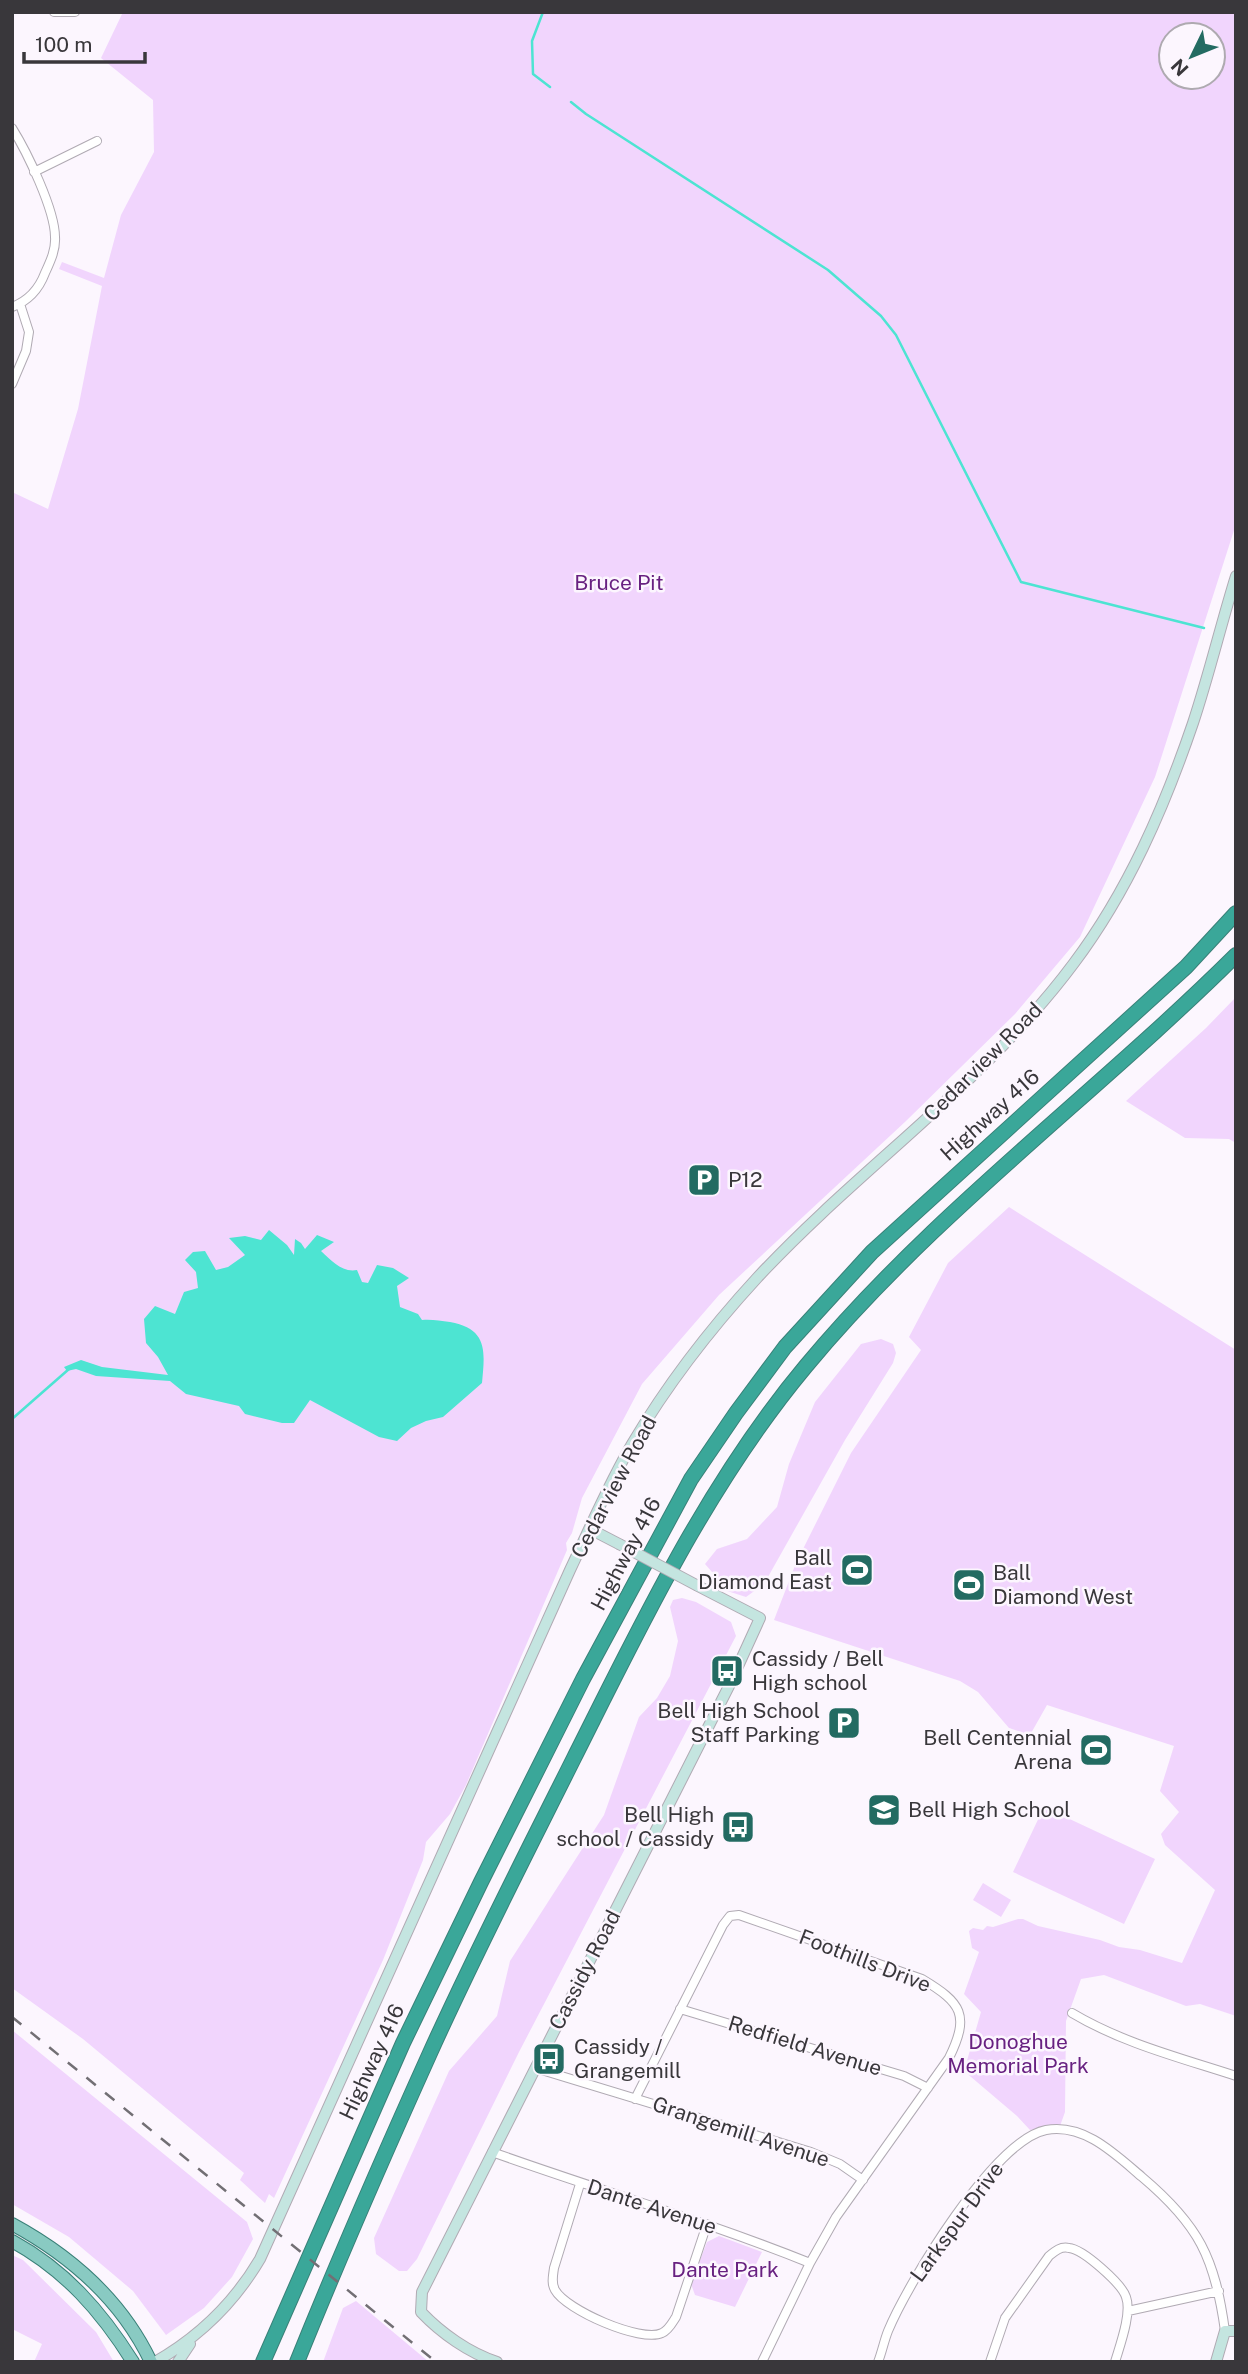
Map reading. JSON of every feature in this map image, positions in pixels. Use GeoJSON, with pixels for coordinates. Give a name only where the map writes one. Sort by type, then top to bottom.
{"type":"FeatureCollection","features":[{"type":"Feature","properties":{"kind":"highway","name":"Highway 416"},"geometry":{"type":"LineString","coordinates":[[262,2362],[383,2087],[475,1894],[583,1679],[691,1479],[785,1347],[872,1252],[1186,967],[1236,913]]}},
{"type":"Feature","properties":{"kind":"highway"},"geometry":{"type":"LineString","coordinates":[[297,2362],[430,2051],[516,1873],[614,1678],[691,1533],[751,1438],[806,1366],[883,1279],[997,1172],[1196,995],[1236,955]]}},
{"type":"Feature","properties":{"kind":"main road","name":"Cedarview Road"},"geometry":{"type":"LineString","coordinates":[[153,2362],[197,2334],[219,2314],[243,2286],[269,2240],[609,1486],[655,1408],[703,1342],[755,1280],[821,1214],[1002,1048],[1039,1009],[1096,933],[1126,882],[1167,797],[1194,721],[1236,576]]}},
{"type":"Feature","properties":{"kind":"main road","name":"Cassidy Road"},"geometry":{"type":"LineString","coordinates":[[497,2362],[464,2346],[429,2320],[421,2312],[422,2292],[729,1686],[760,1618],[590,1529]]}},
{"type":"Feature","properties":{"kind":"main road"},"geometry":{"type":"LineString","coordinates":[[12,2224],[60,2254],[108,2297],[126,2319],[153,2362]]}},
{"type":"Feature","properties":{"kind":"main road"},"geometry":{"type":"LineString","coordinates":[[12,2241],[51,2264],[74,2285],[108,2325],[133,2362]]}},
{"type":"Feature","properties":{"kind":"main road","name":"Larkspur Drive"},"geometry":{"type":"LineString","coordinates":[[1216,2362],[1230,2331]]}},
{"type":"Feature","properties":{"kind":"main road"},"geometry":{"type":"LineString","coordinates":[[178,2362],[197,2334]]}},
{"type":"Feature","properties":{"kind":"street"},"geometry":{"type":"LineString","coordinates":[[54,12],[75,12]]}},
{"type":"Feature","properties":{"kind":"street"},"geometry":{"type":"LineString","coordinates":[[12,128],[54,219],[55,247],[35,292],[16,305],[29,332],[26,351],[12,384]]}},
{"type":"Feature","properties":{"kind":"street"},"geometry":{"type":"LineString","coordinates":[[34,172],[97,141]]}},
{"type":"Feature","properties":{"kind":"street","name":"Foothills Drive"},"geometry":{"type":"LineString","coordinates":[[635,2099],[723,1924],[730,1916],[739,1915],[922,1979],[949,1997],[960,2012],[960,2035],[949,2058],[836,2217],[810,2263],[762,2362]]}},
{"type":"Feature","properties":{"kind":"street","name":"Redfield Avenue"},"geometry":{"type":"LineString","coordinates":[[680,2009],[904,2076],[928,2088]]}},
{"type":"Feature","properties":{"kind":"street"},"geometry":{"type":"LineString","coordinates":[[1072,2013],[1094,2026],[1131,2041],[1236,2076]]}},
{"type":"Feature","properties":{"kind":"street","name":"Grangemill Avenue"},"geometry":{"type":"LineString","coordinates":[[535,2068],[811,2152],[840,2164],[863,2180]]}},
{"type":"Feature","properties":{"kind":"street","name":"Larkspur Drive"},"geometry":{"type":"LineString","coordinates":[[878,2362],[888,2331],[918,2272],[960,2211],[993,2167],[1017,2144],[1045,2130],[1076,2131],[1095,2140],[1171,2202],[1198,2236],[1219,2291],[1230,2331]]}},
{"type":"Feature","properties":{"kind":"street","name":"Dante Avenue"},"geometry":{"type":"LineString","coordinates":[[492,2152],[580,2184],[707,2224],[810,2263]]}},
{"type":"Feature","properties":{"kind":"street"},"geometry":{"type":"LineString","coordinates":[[580,2184],[554,2269],[552,2280],[555,2291],[580,2313],[641,2335],[661,2333],[668,2329],[676,2317],[707,2224]]}},
{"type":"Feature","properties":{"kind":"street"},"geometry":{"type":"LineString","coordinates":[[989,2362],[1005,2318],[1049,2256],[1058,2249],[1068,2247],[1080,2252],[1107,2274],[1126,2295],[1128,2311],[1115,2362]]}},
{"type":"Feature","properties":{"kind":"street"},"geometry":{"type":"LineString","coordinates":[[1128,2311],[1219,2291]]}},
{"type":"Feature","properties":{"kind":"green space","name":"Bruce Pit"},"geometry":{"type":"Polygon","coordinates":[[[123,12],[1236,12],[1236,524],[1155,777],[1080,937],[1015,1014],[906,1121],[719,1295],[642,1384],[582,1498],[572,1533],[566,1543],[567,1550],[466,1785],[450,1814],[426,1842],[423,1860],[383,1960],[274,2198],[269,2194],[265,2203],[240,2180],[244,2173],[83,2039],[12,1988],[12,492],[48,509],[78,409],[102,286],[59,269],[62,262],[104,278],[121,215],[154,152],[153,100],[101,58],[123,12]]]}},
{"type":"Feature","properties":{"kind":"green space"},"geometry":{"type":"Polygon","coordinates":[[[1236,997],[1236,1143],[1229,1139],[1185,1138],[1126,1101],[1206,1028],[1236,997]]]}},
{"type":"Feature","properties":{"kind":"green space","name":"Donoghue Memorial Park"},"geometry":{"type":"Polygon","coordinates":[[[1009,1207],[1236,1350],[1236,2016],[1200,2004],[1186,2006],[1104,1975],[1081,1979],[1066,2021],[1065,2112],[1060,2126],[1030,2130],[964,2071],[981,2012],[964,1994],[979,1952],[972,1948],[969,1931],[1023,1919],[1038,1926],[1140,1950],[1182,1963],[1215,1890],[1165,1845],[1161,1834],[1179,1812],[1160,1791],[1174,1746],[1047,1705],[1030,1735],[1009,1728],[978,1692],[960,1681],[774,1620],[796,1563],[851,1453],[921,1350],[909,1337],[948,1263],[1009,1207]]]}},
{"type":"Feature","properties":{"kind":"green space"},"geometry":{"type":"Polygon","coordinates":[[[881,1339],[893,1344],[896,1353],[893,1363],[845,1440],[764,1584],[746,1597],[721,1589],[712,1583],[712,1572],[705,1564],[717,1549],[747,1539],[777,1507],[789,1464],[815,1402],[861,1344],[881,1339]]]}},
{"type":"Feature","properties":{"kind":"green space"},"geometry":{"type":"Polygon","coordinates":[[[682,1598],[696,1602],[731,1622],[736,1636],[519,2052],[417,2259],[407,2271],[399,2271],[376,2254],[374,2238],[449,2071],[497,2016],[510,1961],[604,1815],[639,1717],[657,1698],[670,1676],[678,1641],[670,1607],[673,1600],[682,1598]]]}},
{"type":"Feature","properties":{"kind":"green space"},"geometry":{"type":"Polygon","coordinates":[[[1044,1807],[1155,1859],[1124,1924],[1013,1872],[1044,1807]]]}},
{"type":"Feature","properties":{"kind":"green space"},"geometry":{"type":"Polygon","coordinates":[[[983,1883],[1011,1900],[1001,1917],[973,1900],[983,1883]]]}},
{"type":"Feature","properties":{"kind":"green space"},"geometry":{"type":"Polygon","coordinates":[[[12,2030],[247,2222],[253,2239],[232,2277],[204,2308],[166,2335],[133,2291],[69,2237],[12,2204],[12,2030]]]}},
{"type":"Feature","properties":{"kind":"green space","name":"Dante Park"},"geometry":{"type":"Polygon","coordinates":[[[719,2236],[762,2252],[735,2307],[695,2295],[691,2284],[707,2242],[719,2236]]]}},
{"type":"Feature","properties":{"kind":"green space"},"geometry":{"type":"Polygon","coordinates":[[[12,2255],[23,2260],[96,2332],[114,2362],[34,2362],[42,2344],[12,2329],[12,2255]]]}},
{"type":"Feature","properties":{"kind":"green space"},"geometry":{"type":"Polygon","coordinates":[[[356,2301],[429,2362],[323,2362],[343,2308],[356,2301]]]}},
{"type":"Feature","properties":{"kind":"shaded area"},"geometry":{"type":"Polygon","coordinates":[[[269,1230],[287,1245],[294,1255],[295,1239],[305,1249],[317,1235],[334,1242],[321,1251],[342,1268],[357,1270],[362,1282],[368,1283],[377,1265],[393,1268],[409,1278],[397,1286],[400,1307],[418,1314],[422,1320],[462,1325],[478,1336],[484,1361],[482,1383],[443,1417],[411,1428],[397,1441],[379,1437],[310,1400],[294,1423],[282,1423],[245,1414],[239,1406],[186,1394],[170,1381],[96,1376],[76,1369],[67,1371],[64,1367],[81,1360],[102,1367],[168,1375],[146,1343],[144,1319],[155,1306],[175,1314],[184,1292],[198,1288],[196,1272],[185,1260],[193,1252],[205,1251],[216,1270],[228,1267],[245,1255],[229,1238],[245,1236],[261,1240],[269,1230]]]}},
{"type":"Feature","properties":{"kind":"waterway"},"geometry":{"type":"LineString","coordinates":[[543,12],[532,41],[533,74],[550,87]]}},
{"type":"Feature","properties":{"kind":"waterway"},"geometry":{"type":"LineString","coordinates":[[571,102],[828,270],[881,316],[896,335],[1021,582],[1204,628]]}},
{"type":"Feature","properties":{"kind":"waterway"},"geometry":{"type":"LineString","coordinates":[[12,1419],[69,1369]]}},
{"type":"Feature","properties":{"kind":"railway"},"geometry":{"type":"LineString","coordinates":[[12,2017],[436,2362]]}},
{"type":"Feature","properties":{"kind":"place","name":"P12"},"geometry":{"type":"Point","coordinates":[704,1180]}},
{"type":"Feature","properties":{"kind":"place","name":"Ball Diamond East"},"geometry":{"type":"Point","coordinates":[857,1570]}},
{"type":"Feature","properties":{"kind":"place","name":"Ball Diamond West"},"geometry":{"type":"Point","coordinates":[969,1585]}},
{"type":"Feature","properties":{"kind":"place","name":"Cassidy / Bell High school"},"geometry":{"type":"Point","coordinates":[727,1671]}},
{"type":"Feature","properties":{"kind":"place","name":"Bell High School Staff Parking"},"geometry":{"type":"Point","coordinates":[844,1723]}},
{"type":"Feature","properties":{"kind":"place","name":"Bell Centennial Arena"},"geometry":{"type":"Point","coordinates":[1096,1750]}},
{"type":"Feature","properties":{"kind":"place","name":"Bell High School"},"geometry":{"type":"Point","coordinates":[884,1810]}},
{"type":"Feature","properties":{"kind":"place","name":"Bell High school / Cassidy"},"geometry":{"type":"Point","coordinates":[738,1827]}},
{"type":"Feature","properties":{"kind":"place","name":"Cassidy / Grangemill"},"geometry":{"type":"Point","coordinates":[549,2059]}}]}
